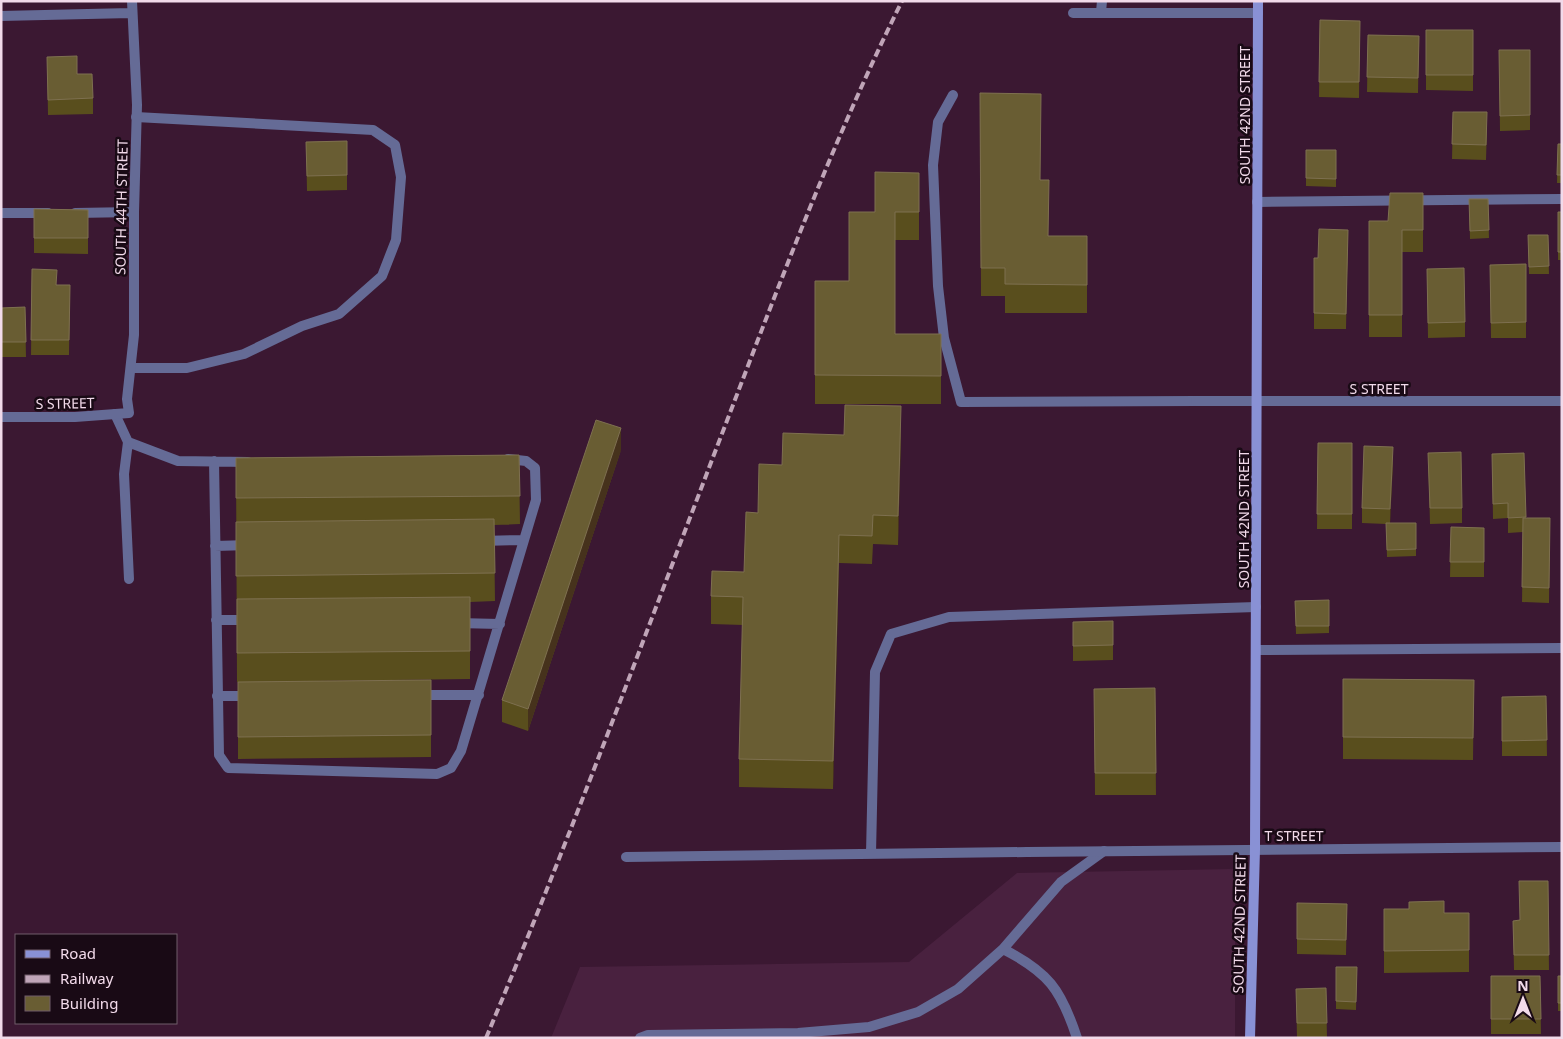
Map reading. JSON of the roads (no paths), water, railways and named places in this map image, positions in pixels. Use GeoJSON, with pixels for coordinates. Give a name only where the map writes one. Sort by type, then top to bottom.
{"type":"FeatureCollection","features":[{"type":"Feature","properties":{"kind":"street","name":"SOUTH 44TH STREET"},"geometry":{"type":"LineString","coordinates":[[129,413],[127,399],[134,335],[136,117],[132,1]]}},
{"type":"Feature","properties":{"kind":"street"},"geometry":{"type":"LineString","coordinates":[[1101,12],[1102,1]]}},
{"type":"Feature","properties":{"kind":"street","name":"SOUTH 42ND STREET"},"geometry":{"type":"LineString","coordinates":[[1250,1038],[1255,849],[1258,1]]}},
{"type":"Feature","properties":{"kind":"street"},"geometry":{"type":"LineString","coordinates":[[1,16],[132,13]]}},
{"type":"Feature","properties":{"kind":"street"},"geometry":{"type":"LineString","coordinates":[[1073,13],[1258,13]]}},
{"type":"Feature","properties":{"kind":"street","name":"S STREET"},"geometry":{"type":"LineString","coordinates":[[953,95],[938,122],[933,165],[938,286],[944,338],[961,402],[1562,402]]}},
{"type":"Feature","properties":{"kind":"street"},"geometry":{"type":"LineString","coordinates":[[131,368],[187,368],[244,354],[302,326],[339,314],[382,276],[396,240],[401,177],[395,145],[372,130],[136,117]]}},
{"type":"Feature","properties":{"kind":"street"},"geometry":{"type":"LineString","coordinates":[[1257,202],[1562,199]]}},
{"type":"Feature","properties":{"kind":"street"},"geometry":{"type":"LineString","coordinates":[[1,213],[134,212]]}},
{"type":"Feature","properties":{"kind":"street","name":"S STREET"},"geometry":{"type":"LineString","coordinates":[[1,417],[75,417],[129,413]]}},
{"type":"Feature","properties":{"kind":"street"},"geometry":{"type":"LineString","coordinates":[[115,414],[128,442],[124,474],[129,579]]}},
{"type":"Feature","properties":{"kind":"street"},"geometry":{"type":"LineString","coordinates":[[128,442],[178,461],[261,462]]}},
{"type":"Feature","properties":{"kind":"street"},"geometry":{"type":"LineString","coordinates":[[214,461],[218,755],[228,768],[437,774],[451,768],[461,751],[536,500],[535,468],[526,461],[496,458]]}},
{"type":"Feature","properties":{"kind":"street"},"geometry":{"type":"LineString","coordinates":[[474,541],[524,540]]}},
{"type":"Feature","properties":{"kind":"street"},"geometry":{"type":"LineString","coordinates":[[215,546],[265,545]]}},
{"type":"Feature","properties":{"kind":"street"},"geometry":{"type":"LineString","coordinates":[[870,854],[875,672],[891,634],[949,617],[1256,608]]}},
{"type":"Feature","properties":{"kind":"street"},"geometry":{"type":"LineString","coordinates":[[216,620],[265,620]]}},
{"type":"Feature","properties":{"kind":"street"},"geometry":{"type":"LineString","coordinates":[[441,623],[500,624]]}},
{"type":"Feature","properties":{"kind":"street"},"geometry":{"type":"LineString","coordinates":[[1256,650],[1562,648]]}},
{"type":"Feature","properties":{"kind":"street"},"geometry":{"type":"LineString","coordinates":[[411,695],[479,695]]}},
{"type":"Feature","properties":{"kind":"street"},"geometry":{"type":"LineString","coordinates":[[218,696],[266,696]]}},
{"type":"Feature","properties":{"kind":"street","name":"T STREET"},"geometry":{"type":"LineString","coordinates":[[626,857],[1562,847]]}},
{"type":"Feature","properties":{"kind":"street"},"geometry":{"type":"LineString","coordinates":[[640,1038],[648,1035],[798,1033],[869,1027],[918,1012],[958,989],[1002,949],[1061,882],[1104,851]]}},
{"type":"Feature","properties":{"kind":"street"},"geometry":{"type":"LineString","coordinates":[[1002,949],[1030,963],[1052,982],[1070,1018],[1077,1038]]}},
{"type":"Feature","properties":{"kind":"railway"},"geometry":{"type":"LineString","coordinates":[[486,1038],[581,802],[792,252],[855,100],[902,1]]}}]}
